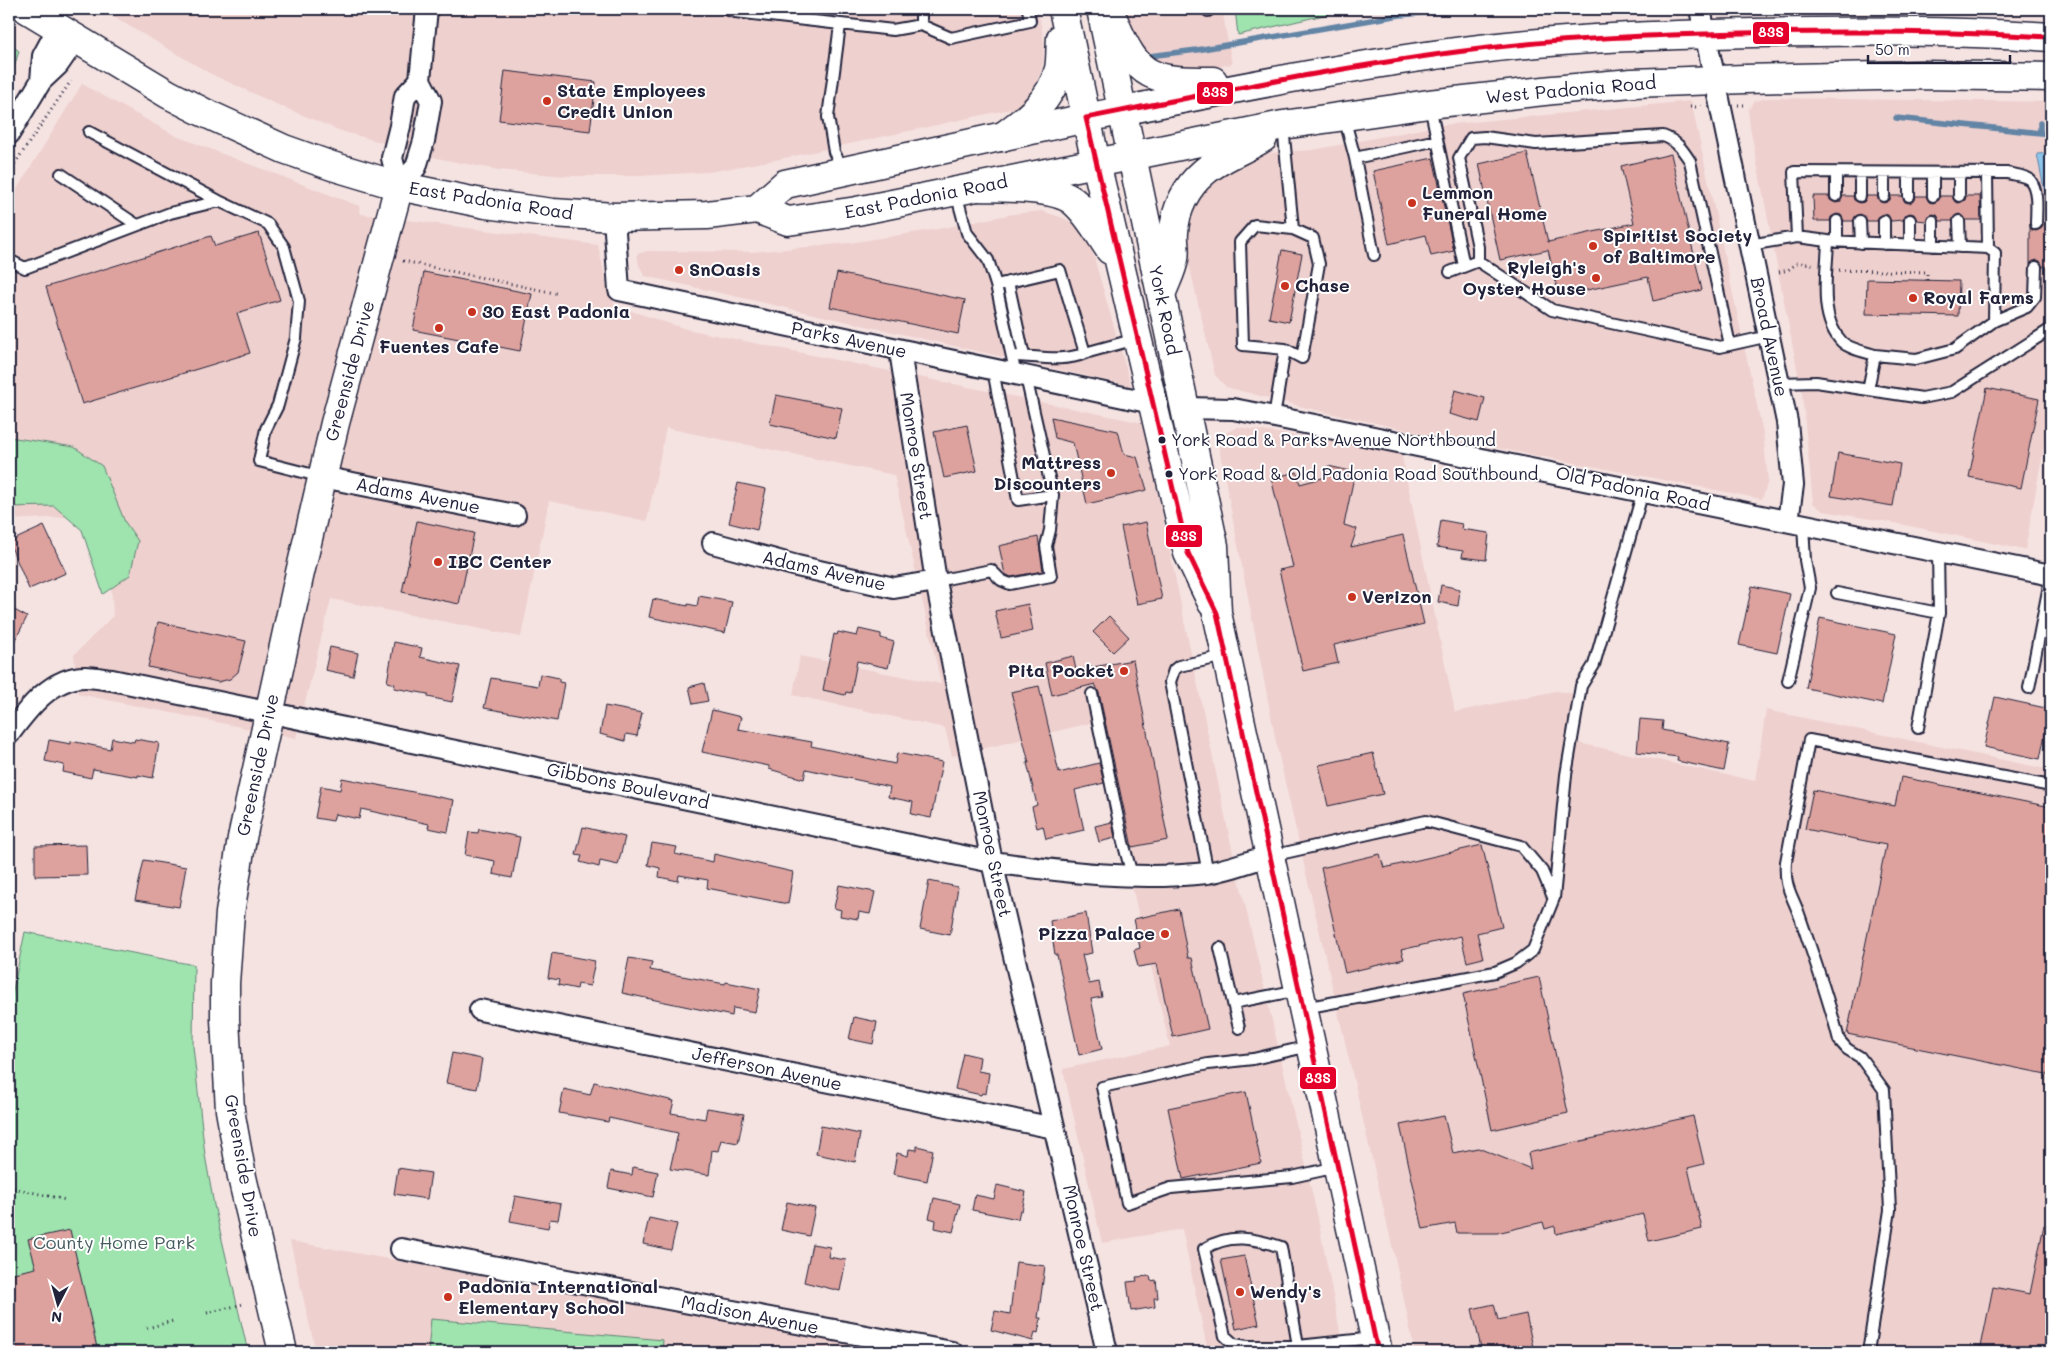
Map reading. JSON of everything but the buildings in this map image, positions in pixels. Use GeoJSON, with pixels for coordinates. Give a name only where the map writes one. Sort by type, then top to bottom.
{"type":"FeatureCollection","features":[{"type":"Feature","properties":{"kind":"main road","name":"East Padonia Road"},"geometry":{"type":"LineString","coordinates":[[27,9],[152,85],[237,128],[284,149],[399,186],[486,204],[554,213],[614,217],[707,214],[757,209],[788,221],[857,211],[1096,163]]}},
{"type":"Feature","properties":{"kind":"main road","name":"York Road"},"geometry":{"type":"LineString","coordinates":[[1063,9],[1096,163],[1188,553],[1217,613]]}},
{"type":"Feature","properties":{"kind":"main road"},"geometry":{"type":"LineString","coordinates":[[1002,137],[1025,121],[1051,91],[1059,68],[1063,9]]}},
{"type":"Feature","properties":{"kind":"main road","name":"York Road"},"geometry":{"type":"LineString","coordinates":[[1101,9],[1214,546],[1217,613],[1376,1345]]}},
{"type":"Feature","properties":{"kind":"main road"},"geometry":{"type":"LineString","coordinates":[[1109,9],[1124,46],[1134,61],[1144,71],[1159,78],[1177,81],[1270,82]]}},
{"type":"Feature","properties":{"kind":"main road"},"geometry":{"type":"LineString","coordinates":[[757,209],[785,184],[1086,118],[1270,82],[1480,49],[1622,36],[1702,22],[2051,37]]}},
{"type":"Feature","properties":{"kind":"main road","name":"West Padonia Road"},"geometry":{"type":"LineString","coordinates":[[1096,163],[1282,125],[1430,104],[1632,83],[1922,75],[2051,77]]}},
{"type":"Feature","properties":{"kind":"main road"},"geometry":{"type":"LineString","coordinates":[[1161,295],[1175,258],[1174,232],[1177,210],[1190,187],[1203,173],[1222,159],[1246,148],[1282,125]]}},
{"type":"Feature","properties":{"kind":"main road","name":"Greenside Drive"},"geometry":{"type":"LineString","coordinates":[[283,1352],[236,1146],[225,1042],[225,983],[230,913],[242,838],[322,476],[399,186]]}},
{"type":"Feature","properties":{"kind":"main road"},"geometry":{"type":"LineString","coordinates":[[967,189],[1037,190],[1071,199],[1084,213],[1119,263]]}},
{"type":"Feature","properties":{"kind":"street"},"geometry":{"type":"LineString","coordinates":[[399,186],[416,166],[424,141],[431,101],[420,80],[428,9]]}},
{"type":"Feature","properties":{"kind":"street","name":"Broad Avenue"},"geometry":{"type":"LineString","coordinates":[[1702,22],[1787,422],[1792,458],[1796,523]]}},
{"type":"Feature","properties":{"kind":"street"},"geometry":{"type":"LineString","coordinates":[[9,134],[41,81],[58,65],[67,33]]}},
{"type":"Feature","properties":{"kind":"street"},"geometry":{"type":"LineString","coordinates":[[399,186],[392,158],[405,96],[420,80]]}},
{"type":"Feature","properties":{"kind":"street","name":"Parks Avenue"},"geometry":{"type":"LineString","coordinates":[[614,217],[619,290],[900,351],[1152,402]]}},
{"type":"Feature","properties":{"kind":"street","name":"Monroe Street"},"geometry":{"type":"LineString","coordinates":[[900,351],[936,581],[992,862],[1107,1352]]}},
{"type":"Feature","properties":{"kind":"street","name":"Old Padonia Road"},"geometry":{"type":"LineString","coordinates":[[1185,408],[1233,409],[2051,575]]}},
{"type":"Feature","properties":{"kind":"street","name":"Adams Avenue"},"geometry":{"type":"LineString","coordinates":[[322,476],[515,515]]}},
{"type":"Feature","properties":{"kind":"street","name":"Adams Avenue"},"geometry":{"type":"LineString","coordinates":[[713,543],[797,566],[894,588],[936,581]]}},
{"type":"Feature","properties":{"kind":"street","name":"Gibbons Boulevard"},"geometry":{"type":"LineString","coordinates":[[9,734],[29,708],[50,690],[69,679],[85,677],[112,680],[269,712],[992,862],[1045,870],[1100,875],[1132,875],[1208,873],[1270,856]]}},
{"type":"Feature","properties":{"kind":"street","name":"Jefferson Avenue"},"geometry":{"type":"LineString","coordinates":[[480,1010],[1054,1128]]}},
{"type":"Feature","properties":{"kind":"street","name":"Madison Avenue"},"geometry":{"type":"LineString","coordinates":[[401,1249],[952,1352]]}},
{"type":"Feature","properties":{"kind":"lane"},"geometry":{"type":"LineString","coordinates":[[726,9],[734,12],[893,30],[921,25],[951,38],[1030,21],[1028,9]]}},
{"type":"Feature","properties":{"kind":"lane"},"geometry":{"type":"LineString","coordinates":[[921,9],[921,25]]}},
{"type":"Feature","properties":{"kind":"lane"},"geometry":{"type":"LineString","coordinates":[[840,25],[828,116],[834,152],[845,172]]}},
{"type":"Feature","properties":{"kind":"lane"},"geometry":{"type":"LineString","coordinates":[[1430,104],[1464,266]]}},
{"type":"Feature","properties":{"kind":"lane"},"geometry":{"type":"LineString","coordinates":[[1344,116],[1355,158],[1374,255]]}},
{"type":"Feature","properties":{"kind":"lane"},"geometry":{"type":"LineString","coordinates":[[1282,125],[1293,229]]}},
{"type":"Feature","properties":{"kind":"lane"},"geometry":{"type":"LineString","coordinates":[[89,132],[219,201],[268,224],[284,247],[299,301],[296,338],[278,405],[266,429],[259,461],[322,476]]}},
{"type":"Feature","properties":{"kind":"lane"},"geometry":{"type":"LineString","coordinates":[[1478,261],[1478,247],[1459,158],[1472,138],[1485,137],[1536,144],[1663,136],[1674,140],[1682,148],[1690,161],[1730,345]]}},
{"type":"Feature","properties":{"kind":"lane"},"geometry":{"type":"LineString","coordinates":[[1355,158],[1437,140]]}},
{"type":"Feature","properties":{"kind":"lane"},"geometry":{"type":"LineString","coordinates":[[1797,237],[1794,172],[2007,173],[2023,176],[2030,181],[2035,193],[2036,224]]}},
{"type":"Feature","properties":{"kind":"lane"},"geometry":{"type":"LineString","coordinates":[[1860,172],[1860,196]]}},
{"type":"Feature","properties":{"kind":"lane"},"geometry":{"type":"LineString","coordinates":[[1884,172],[1884,196]]}},
{"type":"Feature","properties":{"kind":"lane"},"geometry":{"type":"LineString","coordinates":[[1836,173],[1836,196]]}},
{"type":"Feature","properties":{"kind":"lane"},"geometry":{"type":"LineString","coordinates":[[1909,173],[1909,196]]}},
{"type":"Feature","properties":{"kind":"lane"},"geometry":{"type":"LineString","coordinates":[[1933,173],[1933,196]]}},
{"type":"Feature","properties":{"kind":"lane"},"geometry":{"type":"LineString","coordinates":[[1959,173],[1959,196]]}},
{"type":"Feature","properties":{"kind":"lane"},"geometry":{"type":"LineString","coordinates":[[1987,173],[1988,248]]}},
{"type":"Feature","properties":{"kind":"lane"},"geometry":{"type":"LineString","coordinates":[[61,174],[137,225]]}},
{"type":"Feature","properties":{"kind":"lane"},"geometry":{"type":"LineString","coordinates":[[936,581],[990,570],[1001,580],[1010,584],[1051,576],[1046,546],[1050,530],[1053,495],[1021,376],[1012,355],[996,285],[988,260],[967,233],[967,189]]}},
{"type":"Feature","properties":{"kind":"lane"},"geometry":{"type":"LineString","coordinates":[[9,260],[25,268],[137,225],[219,201]]}},
{"type":"Feature","properties":{"kind":"lane"},"geometry":{"type":"LineString","coordinates":[[1884,220],[1884,244]]}},
{"type":"Feature","properties":{"kind":"lane"},"geometry":{"type":"LineString","coordinates":[[1910,220],[1910,245]]}},
{"type":"Feature","properties":{"kind":"lane"},"geometry":{"type":"LineString","coordinates":[[1959,220],[1960,247]]}},
{"type":"Feature","properties":{"kind":"lane"},"geometry":{"type":"LineString","coordinates":[[1837,221],[1827,267],[1826,295],[1830,322],[1843,344],[1875,355],[1916,359],[1955,350],[1994,322],[2027,306],[2035,296],[2036,267]]}},
{"type":"Feature","properties":{"kind":"lane"},"geometry":{"type":"LineString","coordinates":[[1860,221],[1861,243]]}},
{"type":"Feature","properties":{"kind":"lane"},"geometry":{"type":"LineString","coordinates":[[1933,221],[1933,246]]}},
{"type":"Feature","properties":{"kind":"lane"},"geometry":{"type":"LineString","coordinates":[[1255,225],[1293,229],[1313,238],[1320,264],[1302,358],[1285,349],[1243,345],[1240,242],[1255,225]]}},
{"type":"Feature","properties":{"kind":"lane"},"geometry":{"type":"LineString","coordinates":[[1749,245],[1797,237],[1832,242],[1988,248],[1995,253],[1994,322]]}},
{"type":"Feature","properties":{"kind":"lane"},"geometry":{"type":"LineString","coordinates":[[1450,272],[1478,261]]}},
{"type":"Feature","properties":{"kind":"lane"},"geometry":{"type":"LineString","coordinates":[[1478,261],[1552,310],[1720,347],[1769,336]]}},
{"type":"Feature","properties":{"kind":"lane"},"geometry":{"type":"LineString","coordinates":[[996,285],[1060,270],[1085,352]]}},
{"type":"Feature","properties":{"kind":"lane"},"geometry":{"type":"LineString","coordinates":[[1008,282],[1024,356]]}},
{"type":"Feature","properties":{"kind":"lane"},"geometry":{"type":"LineString","coordinates":[[1779,383],[1816,382],[1922,398],[1952,392],[2051,329]]}},
{"type":"Feature","properties":{"kind":"lane"},"geometry":{"type":"LineString","coordinates":[[1012,355],[1063,358],[1137,339]]}},
{"type":"Feature","properties":{"kind":"lane"},"geometry":{"type":"LineString","coordinates":[[1274,417],[1285,349]]}},
{"type":"Feature","properties":{"kind":"lane"},"geometry":{"type":"LineString","coordinates":[[1868,390],[1875,355]]}},
{"type":"Feature","properties":{"kind":"lane"},"geometry":{"type":"LineString","coordinates":[[992,370],[1018,500],[1053,495]]}},
{"type":"Feature","properties":{"kind":"lane"},"geometry":{"type":"LineString","coordinates":[[1233,1003],[1301,999],[1495,972],[1516,963],[1533,950],[1554,898],[1566,775],[1581,686],[1594,665],[1643,491]]}},
{"type":"Feature","properties":{"kind":"lane"},"geometry":{"type":"LineString","coordinates":[[1788,681],[1810,588],[1796,523]]}},
{"type":"Feature","properties":{"kind":"lane"},"geometry":{"type":"LineString","coordinates":[[1918,728],[1939,613],[1938,552]]}},
{"type":"Feature","properties":{"kind":"lane"},"geometry":{"type":"LineString","coordinates":[[2029,688],[2051,575]]}},
{"type":"Feature","properties":{"kind":"lane"},"geometry":{"type":"LineString","coordinates":[[1837,593],[1939,613]]}},
{"type":"Feature","properties":{"kind":"lane"},"geometry":{"type":"LineString","coordinates":[[1208,873],[1170,682],[1174,670],[1179,666],[1226,656]]}},
{"type":"Feature","properties":{"kind":"lane"},"geometry":{"type":"LineString","coordinates":[[1092,694],[1132,875]]}},
{"type":"Feature","properties":{"kind":"lane"},"geometry":{"type":"LineString","coordinates":[[1868,1352],[1890,1210],[1884,1090],[1860,1057],[1847,1049],[1839,1040],[1799,915],[1787,888],[1786,862],[1808,740],[2051,786]]}},
{"type":"Feature","properties":{"kind":"lane"},"geometry":{"type":"LineString","coordinates":[[1270,856],[1426,821],[1521,846],[1542,871],[1554,898]]}},
{"type":"Feature","properties":{"kind":"lane"},"geometry":{"type":"LineString","coordinates":[[1220,948],[1239,1028]]}},
{"type":"Feature","properties":{"kind":"lane"},"geometry":{"type":"LineString","coordinates":[[1311,1046],[1253,1059],[1208,1064],[1102,1087],[1127,1203],[1171,1188],[1292,1177],[1338,1166]]}},
{"type":"Feature","properties":{"kind":"lane"},"geometry":{"type":"LineString","coordinates":[[1298,1346],[1281,1247],[1257,1239],[1236,1239],[1218,1241],[1204,1249],[1225,1336],[1234,1344],[1298,1346],[1376,1345]]}},
{"type":"Feature","properties":{"kind":"path"},"geometry":{"type":"LineString","coordinates":[[9,172],[75,76]]}},
{"type":"Feature","properties":{"kind":"path"},"geometry":{"type":"LineString","coordinates":[[403,261],[560,294]]}},
{"type":"Feature","properties":{"kind":"path"},"geometry":{"type":"LineString","coordinates":[[1779,272],[1788,270],[1797,263],[1816,264],[1843,271],[1927,272],[1927,280]]}},
{"type":"Feature","properties":{"kind":"path"},"geometry":{"type":"LineString","coordinates":[[9,1187],[66,1200]]}},
{"type":"Feature","properties":{"kind":"path"},"geometry":{"type":"LineString","coordinates":[[207,1313],[243,1304]]}},
{"type":"Feature","properties":{"kind":"path"},"geometry":{"type":"LineString","coordinates":[[147,1328],[173,1321]]}},
{"type":"Feature","properties":{"kind":"shaded area"},"geometry":{"type":"Polygon","coordinates":[[[100,9],[1038,9],[1044,42],[1043,63],[1039,78],[1030,94],[1015,108],[780,159],[709,172],[638,176],[565,176],[498,170],[441,159],[341,131],[211,74],[100,9]]]}},
{"type":"Feature","properties":{"kind":"shaded area"},"geometry":{"type":"Polygon","coordinates":[[[1126,9],[1222,9],[1232,64],[1179,75],[1137,49],[1126,9]]]}},
{"type":"Feature","properties":{"kind":"shaded area"},"geometry":{"type":"Polygon","coordinates":[[[82,84],[176,136],[359,206],[361,214],[598,245],[608,292],[616,306],[686,329],[1143,423],[1230,840],[1317,1214],[1344,1352],[1208,1352],[1182,1229],[1102,1243],[1063,1069],[1170,1046],[1133,891],[1123,863],[1095,722],[952,756],[945,728],[793,695],[800,656],[941,684],[894,475],[666,428],[647,521],[549,501],[521,637],[331,599],[296,738],[78,694],[74,655],[113,616],[110,555],[103,515],[9,520],[9,202],[82,84]]]}},
{"type":"Feature","properties":{"kind":"shaded area"},"geometry":{"type":"Polygon","coordinates":[[[1769,98],[2051,102],[2051,408],[2025,550],[1895,523],[1823,511],[1813,503],[1802,394],[1748,110],[1755,101],[1769,98]]]}},
{"type":"Feature","properties":{"kind":"shaded area"},"geometry":{"type":"Polygon","coordinates":[[[1691,101],[1763,433],[1768,481],[1762,499],[1430,435],[1311,409],[1226,387],[1215,375],[1182,235],[1193,208],[1207,186],[1237,168],[1267,153],[1313,150],[1442,125],[1691,101]]]}},
{"type":"Feature","properties":{"kind":"shaded area"},"geometry":{"type":"Polygon","coordinates":[[[1042,211],[1079,226],[1089,240],[1131,386],[645,276],[639,265],[637,254],[647,251],[752,252],[849,243],[938,229],[1013,214],[1042,211]]]}},
{"type":"Feature","properties":{"kind":"shaded area"},"geometry":{"type":"Polygon","coordinates":[[[1238,427],[1401,452],[1455,712],[1556,691],[1583,695],[1578,743],[1755,781],[1766,710],[2051,770],[2051,1352],[1415,1352],[1278,752],[1220,453],[1220,442],[1227,432],[1238,427]]]}},
{"type":"Feature","properties":{"kind":"shaded area","name":"Padonia International Elementary School"},"geometry":{"type":"Polygon","coordinates":[[[290,1241],[896,1352],[316,1352],[290,1241]]]}},
{"type":"Feature","properties":{"kind":"green space"},"geometry":{"type":"Polygon","coordinates":[[[1235,9],[1350,9],[1238,35],[1235,9]]]}},
{"type":"Feature","properties":{"kind":"green space"},"geometry":{"type":"Polygon","coordinates":[[[9,44],[19,51],[9,84],[9,44]]]}},
{"type":"Feature","properties":{"kind":"green space"},"geometry":{"type":"Polygon","coordinates":[[[9,437],[74,447],[102,466],[125,522],[138,541],[130,575],[103,594],[82,530],[54,506],[9,507],[9,437]]]}},
{"type":"Feature","properties":{"kind":"green space","name":"County Home Park"},"geometry":{"type":"Polygon","coordinates":[[[25,932],[194,965],[193,1046],[205,1155],[214,1205],[248,1352],[9,1352],[9,1009],[25,932]]]}},
{"type":"Feature","properties":{"kind":"green space"},"geometry":{"type":"Polygon","coordinates":[[[431,1319],[663,1340],[662,1352],[428,1352],[431,1319]]]}},
{"type":"Feature","properties":{"kind":"water"},"geometry":{"type":"Polygon","coordinates":[[[2051,153],[2051,203],[2047,203],[2037,154],[2051,153]]]}},
{"type":"Feature","properties":{"kind":"waterway"},"geometry":{"type":"LineString","coordinates":[[1149,56],[1197,50],[1400,15],[1466,9]]}},
{"type":"Feature","properties":{"kind":"waterway"},"geometry":{"type":"LineString","coordinates":[[1896,118],[2051,134]]}},
{"type":"Feature","properties":{"kind":"waterway"},"geometry":{"type":"LineString","coordinates":[[2040,123],[2040,133]]}},
{"type":"Feature","properties":{"kind":"transit line","name":"83S"},"geometry":{"type":"LineString","coordinates":[[1378,1352],[1217,613],[1188,553],[1086,118],[1184,98],[1381,63],[1431,55],[1546,42],[1678,35],[1820,32],[1936,33],[2051,37]]}},
{"type":"Feature","properties":{"kind":"place","name":"State Employees Credit Union"},"geometry":{"type":"Point","coordinates":[547,101]}},
{"type":"Feature","properties":{"kind":"place","name":"Lemmon Funeral Home"},"geometry":{"type":"Point","coordinates":[1412,203]}},
{"type":"Feature","properties":{"kind":"place","name":"Spiritist Society of Baltimore"},"geometry":{"type":"Point","coordinates":[1593,246]}},
{"type":"Feature","properties":{"kind":"place","name":"SnOasis"},"geometry":{"type":"Point","coordinates":[679,270]}},
{"type":"Feature","properties":{"kind":"place","name":"Ryleigh's Oyster House"},"geometry":{"type":"Point","coordinates":[1596,278]}},
{"type":"Feature","properties":{"kind":"place","name":"Chase"},"geometry":{"type":"Point","coordinates":[1285,286]}},
{"type":"Feature","properties":{"kind":"place","name":"Royal Farms"},"geometry":{"type":"Point","coordinates":[1913,298]}},
{"type":"Feature","properties":{"kind":"place","name":"30 East Padonia"},"geometry":{"type":"Point","coordinates":[472,312]}},
{"type":"Feature","properties":{"kind":"place","name":"Fuentes Cafe"},"geometry":{"type":"Point","coordinates":[439,328]}},
{"type":"Feature","properties":{"kind":"place","name":"York Road & Parks Avenue Northbound"},"geometry":{"type":"Point","coordinates":[1162,440]}},
{"type":"Feature","properties":{"kind":"place","name":"Mattress Discounters"},"geometry":{"type":"Point","coordinates":[1111,473]}},
{"type":"Feature","properties":{"kind":"place","name":"York Road & Old Padonia Road Southbound"},"geometry":{"type":"Point","coordinates":[1169,474]}},
{"type":"Feature","properties":{"kind":"place","name":"IBC Center"},"geometry":{"type":"Point","coordinates":[438,562]}},
{"type":"Feature","properties":{"kind":"place","name":"Verizon"},"geometry":{"type":"Point","coordinates":[1352,597]}},
{"type":"Feature","properties":{"kind":"place","name":"Pita Pocket"},"geometry":{"type":"Point","coordinates":[1124,671]}},
{"type":"Feature","properties":{"kind":"place","name":"Pizza Palace"},"geometry":{"type":"Point","coordinates":[1165,934]}},
{"type":"Feature","properties":{"kind":"place","name":"Wendy's"},"geometry":{"type":"Point","coordinates":[1240,1292]}},
{"type":"Feature","properties":{"kind":"place","name":"Padonia International Elementary School"},"geometry":{"type":"Point","coordinates":[448,1297]}}]}
